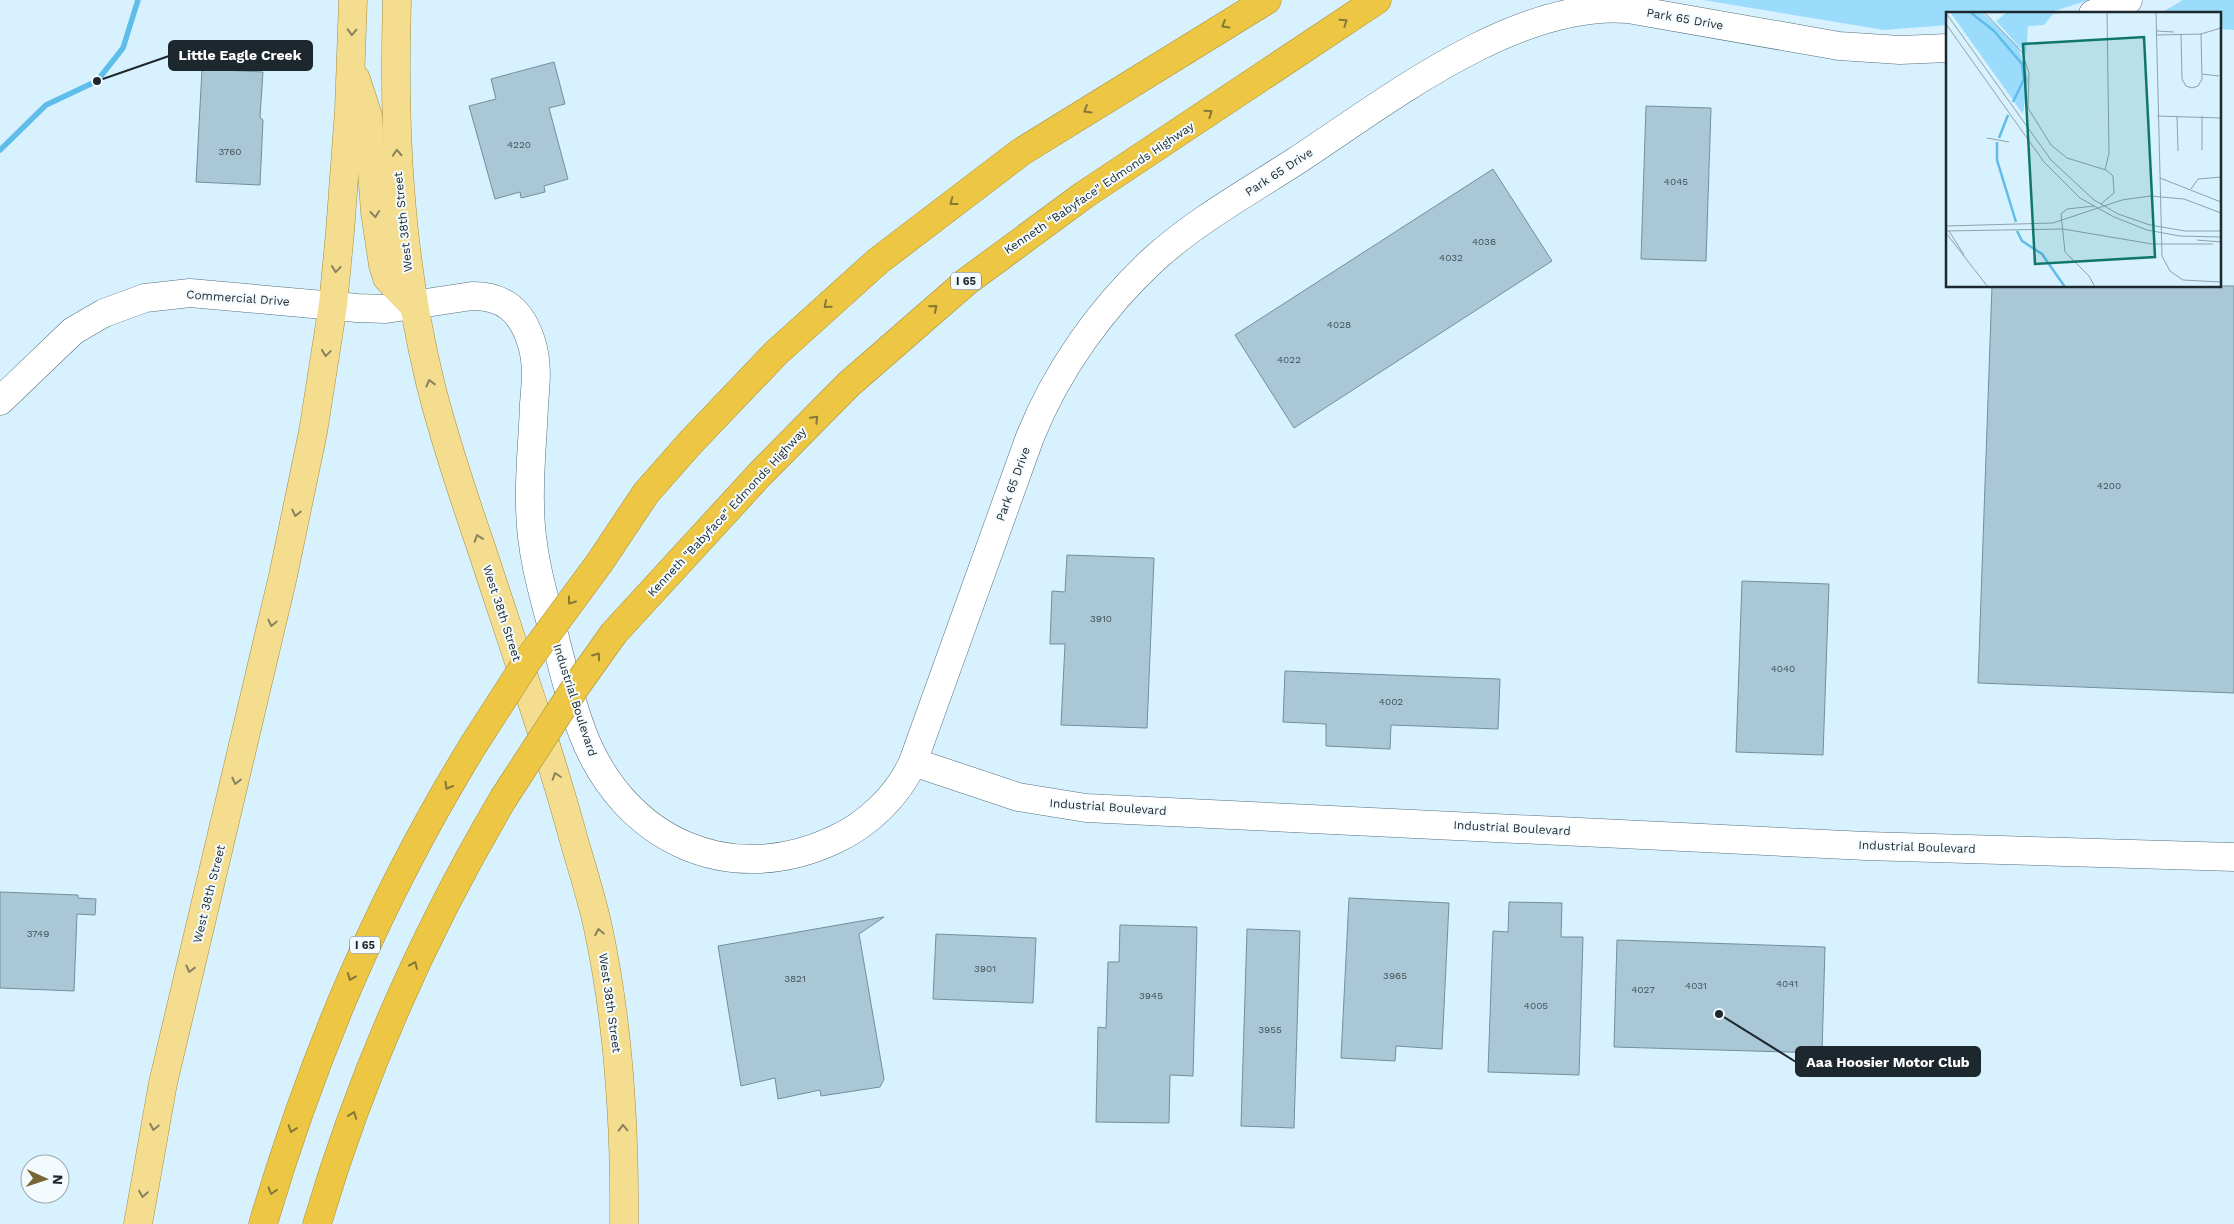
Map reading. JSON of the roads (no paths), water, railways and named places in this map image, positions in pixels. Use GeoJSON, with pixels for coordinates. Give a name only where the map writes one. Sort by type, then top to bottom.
{"type":"FeatureCollection","features":[{"type":"Feature","properties":{"kind":"highway","name":"I 65"},"geometry":{"type":"LineString","coordinates":[[262,1224],[282,1158],[314,1070],[371,933],[427,823],[474,744],[528,660],[600,562],[646,493],[691,442],[776,353],[878,261],[1021,152],[1267,0]]}},
{"type":"Feature","properties":{"kind":"highway","name":"Kenneth \"Babyface\" Edmonds Highway"},"geometry":{"type":"LineString","coordinates":[[317,1224],[337,1161],[384,1034],[419,953],[460,874],[503,799],[577,685],[614,633],[760,474],[849,384],[966,282],[1084,195],[1377,0]]}},
{"type":"Feature","properties":{"kind":"main road","name":"West 38th Street"},"geometry":{"type":"LineString","coordinates":[[138,1224],[165,1074],[284,576],[313,432],[333,304],[345,169],[352,0]]}},
{"type":"Feature","properties":{"kind":"main road","name":"West 38th Street"},"geometry":{"type":"LineString","coordinates":[[397,0],[395,84],[397,162],[404,242],[414,306],[430,384],[457,477],[559,784],[596,921],[607,972],[620,1076],[624,1224]]}},
{"type":"Feature","properties":{"kind":"main road"},"geometry":{"type":"LineString","coordinates":[[350,63],[368,116],[375,212],[383,265],[387,278],[414,306]]}},
{"type":"Feature","properties":{"kind":"street"},"geometry":{"type":"LineString","coordinates":[[2098,12],[2128,0]]}},
{"type":"Feature","properties":{"kind":"street","name":"Park 65 Drive"},"geometry":{"type":"LineString","coordinates":[[913,762],[1030,437],[1053,388],[1081,343],[1113,302],[1154,259],[1195,227],[1425,76],[1470,50],[1512,31],[1576,12],[1601,8],[1628,10],[1839,46],[1900,50],[1946,48]]}},
{"type":"Feature","properties":{"kind":"street","name":"Commercial Drive"},"geometry":{"type":"LineString","coordinates":[[0,401],[73,331],[104,313],[136,300],[163,295],[190,294],[333,304]]}},
{"type":"Feature","properties":{"kind":"street","name":"Industrial Boulevard"},"geometry":{"type":"LineString","coordinates":[[333,304],[357,308],[386,308],[414,306],[472,296],[486,296],[498,299],[516,312],[527,331],[535,354],[536,365],[530,503],[531,535],[536,565],[568,685],[586,740],[602,774],[631,810],[652,827],[675,840],[707,853],[742,859],[777,858],[818,848],[857,827],[890,798],[913,762],[1002,792],[1035,800],[1086,808],[1866,846],[2234,857]]}},
{"type":"Feature","properties":{"kind":"waterway"},"geometry":{"type":"LineString","coordinates":[[0,150],[46,105],[97,81],[123,48],[138,0]]}},
{"type":"Feature","properties":{"kind":"place","name":"Little Eagle Creek"},"geometry":{"type":"Point","coordinates":[97,81]}},
{"type":"Feature","properties":{"kind":"place","name":"Aaa Hoosier Motor Club"},"geometry":{"type":"Point","coordinates":[1719,1014]}}]}
